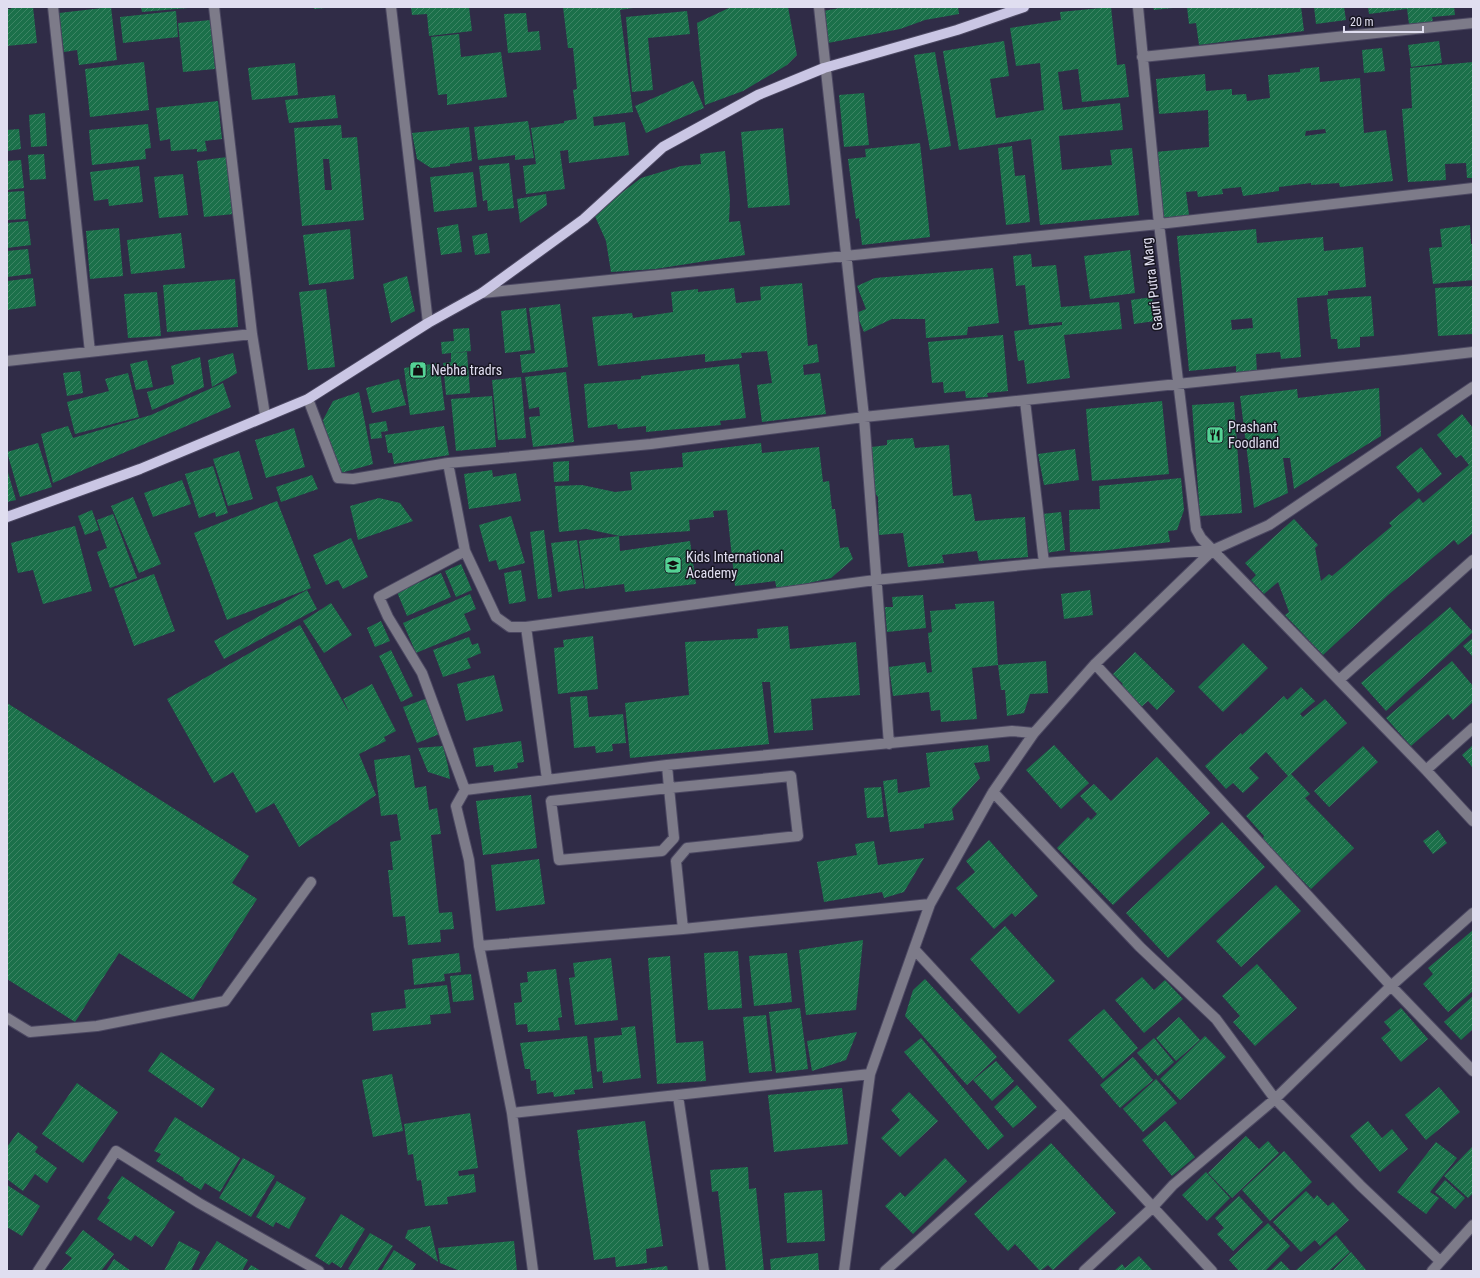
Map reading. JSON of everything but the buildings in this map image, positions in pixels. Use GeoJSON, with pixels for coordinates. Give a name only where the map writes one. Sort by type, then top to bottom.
{"type":"FeatureCollection","features":[{"type":"Feature","properties":{"kind":"main road"},"geometry":{"type":"LineString","coordinates":[[7,516],[140,469],[308,398],[428,323],[482,292],[584,219],[663,147],[758,95],[824,68],[957,30],[1024,7]]}},
{"type":"Feature","properties":{"kind":"street"},"geometry":{"type":"LineString","coordinates":[[53,7],[90,352]]}},
{"type":"Feature","properties":{"kind":"street"},"geometry":{"type":"LineString","coordinates":[[214,7],[252,334],[265,415]]}},
{"type":"Feature","properties":{"kind":"street"},"geometry":{"type":"LineString","coordinates":[[391,7],[428,323]]}},
{"type":"Feature","properties":{"kind":"street"},"geometry":{"type":"LineString","coordinates":[[819,7],[824,68],[864,417],[875,580],[889,744]]}},
{"type":"Feature","properties":{"kind":"street","name":"Gauri Putra Marg"},"geometry":{"type":"LineString","coordinates":[[1138,7],[1160,224],[1194,522],[1201,538],[1426,770],[1473,821]]}},
{"type":"Feature","properties":{"kind":"street"},"geometry":{"type":"LineString","coordinates":[[1142,57],[1473,23]]}},
{"type":"Feature","properties":{"kind":"street"},"geometry":{"type":"LineString","coordinates":[[482,292],[1160,224],[1473,188]]}},
{"type":"Feature","properties":{"kind":"street"},"geometry":{"type":"LineString","coordinates":[[7,361],[252,334]]}},
{"type":"Feature","properties":{"kind":"street"},"geometry":{"type":"LineString","coordinates":[[308,398],[338,478],[354,479],[448,464],[651,444],[864,417],[1026,401],[1473,352]]}},
{"type":"Feature","properties":{"kind":"street"},"geometry":{"type":"LineString","coordinates":[[844,1271],[870,1074],[914,949],[930,904],[993,792],[1034,733],[1095,664],[1214,550],[1269,525],[1473,387]]}},
{"type":"Feature","properties":{"kind":"street"},"geometry":{"type":"LineString","coordinates":[[1026,401],[1044,563]]}},
{"type":"Feature","properties":{"kind":"street"},"geometry":{"type":"LineString","coordinates":[[448,464],[466,551],[496,617],[510,626],[526,627],[875,580],[1044,563],[1214,550]]}},
{"type":"Feature","properties":{"kind":"street"},"geometry":{"type":"LineString","coordinates":[[466,551],[379,597],[388,617],[422,674],[465,790],[456,806],[469,860],[479,946],[512,1113],[533,1271]]}},
{"type":"Feature","properties":{"kind":"street"},"geometry":{"type":"LineString","coordinates":[[1339,680],[1473,560]]}},
{"type":"Feature","properties":{"kind":"street"},"geometry":{"type":"LineString","coordinates":[[526,627],[547,779]]}},
{"type":"Feature","properties":{"kind":"street"},"geometry":{"type":"LineString","coordinates":[[1095,664],[1391,986],[1473,1071]]}},
{"type":"Feature","properties":{"kind":"street"},"geometry":{"type":"LineString","coordinates":[[1426,770],[1473,728]]}},
{"type":"Feature","properties":{"kind":"street"},"geometry":{"type":"LineString","coordinates":[[465,790],[666,765],[1012,732],[1034,733]]}},
{"type":"Feature","properties":{"kind":"street"},"geometry":{"type":"LineString","coordinates":[[666,765],[674,838],[687,848]]}},
{"type":"Feature","properties":{"kind":"street"},"geometry":{"type":"LineString","coordinates":[[676,861],[662,851],[559,860],[551,801],[791,776],[798,836],[687,848],[676,861],[683,928]]}},
{"type":"Feature","properties":{"kind":"street"},"geometry":{"type":"LineString","coordinates":[[993,792],[1140,947],[1216,1020],[1275,1099],[1360,1185],[1440,1261]]}},
{"type":"Feature","properties":{"kind":"street"},"geometry":{"type":"LineString","coordinates":[[662,851],[674,838]]}},
{"type":"Feature","properties":{"kind":"street"},"geometry":{"type":"LineString","coordinates":[[7,1018],[30,1032],[97,1026],[225,1000],[312,882]]}},
{"type":"Feature","properties":{"kind":"street"},"geometry":{"type":"LineString","coordinates":[[479,946],[930,904]]}},
{"type":"Feature","properties":{"kind":"street"},"geometry":{"type":"LineString","coordinates":[[1084,1271],[1152,1208],[1173,1185],[1275,1099],[1391,986],[1473,913]]}},
{"type":"Feature","properties":{"kind":"street"},"geometry":{"type":"LineString","coordinates":[[914,949],[1152,1208],[1212,1271]]}},
{"type":"Feature","properties":{"kind":"street"},"geometry":{"type":"LineString","coordinates":[[512,1113],[870,1074]]}},
{"type":"Feature","properties":{"kind":"street"},"geometry":{"type":"LineString","coordinates":[[678,1096],[704,1271]]}},
{"type":"Feature","properties":{"kind":"street"},"geometry":{"type":"LineString","coordinates":[[885,1271],[1064,1111]]}},
{"type":"Feature","properties":{"kind":"street"},"geometry":{"type":"LineString","coordinates":[[38,1271],[116,1151],[199,1203],[320,1271]]}},
{"type":"Feature","properties":{"kind":"street"},"geometry":{"type":"LineString","coordinates":[[1432,1271],[1473,1225]]}},
{"type":"Feature","properties":{"kind":"place","name":"Nebha tradrs"},"geometry":{"type":"Point","coordinates":[418,370]}},
{"type":"Feature","properties":{"kind":"place","name":"Prashant Foodland"},"geometry":{"type":"Point","coordinates":[1215,435]}},
{"type":"Feature","properties":{"kind":"place","name":"Kids International Academy"},"geometry":{"type":"Point","coordinates":[673,565]}}]}
